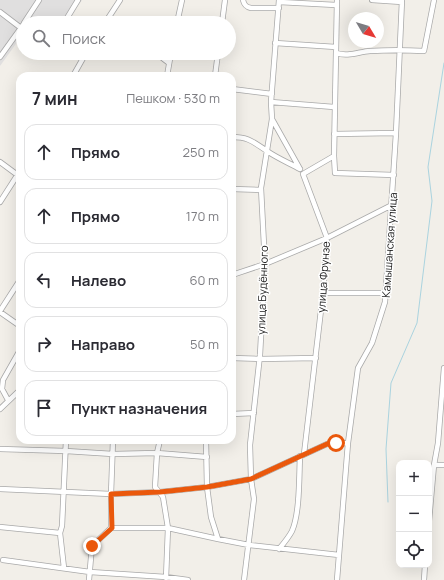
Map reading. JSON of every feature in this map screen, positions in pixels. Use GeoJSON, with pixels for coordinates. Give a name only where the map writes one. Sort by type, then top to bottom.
{"type":"FeatureCollection","features":[{"type":"Feature","properties":{"kind":"street"},"geometry":{"type":"LineString","coordinates":[[29,16],[39,0]]}},
{"type":"Feature","properties":{"kind":"street"},"geometry":{"type":"LineString","coordinates":[[68,16],[78,0]]}},
{"type":"Feature","properties":{"kind":"street"},"geometry":{"type":"LineString","coordinates":[[109,16],[120,0]]}},
{"type":"Feature","properties":{"kind":"street"},"geometry":{"type":"LineString","coordinates":[[179,16],[182,0]]}},
{"type":"Feature","properties":{"kind":"street"},"geometry":{"type":"LineString","coordinates":[[223,16],[225,0]]}},
{"type":"Feature","properties":{"kind":"street"},"geometry":{"type":"LineString","coordinates":[[243,0],[247,7],[251,8],[279,8]]}},
{"type":"Feature","properties":{"kind":"street"},"geometry":{"type":"LineString","coordinates":[[372,0],[402,1]]}},
{"type":"Feature","properties":{"kind":"street"},"geometry":{"type":"LineString","coordinates":[[275,43],[336,50],[344,55],[367,51],[399,49],[424,51],[434,0]]}},
{"type":"Feature","properties":{"kind":"street"},"geometry":{"type":"LineString","coordinates":[[279,1],[337,3],[334,107],[334,156],[336,173],[394,175]]}},
{"type":"Feature","properties":{"kind":"street","name":"улица Будённого"},"geometry":{"type":"LineString","coordinates":[[244,580],[254,499],[251,479],[250,445],[260,360],[265,264],[261,190],[272,119],[271,102],[279,1]]}},
{"type":"Feature","properties":{"kind":"street","name":"Камышанская улица"},"geometry":{"type":"LineString","coordinates":[[337,580],[348,443],[358,368],[372,343],[385,302],[394,175],[402,1]]}},
{"type":"Feature","properties":{"kind":"street"},"geometry":{"type":"LineString","coordinates":[[0,12],[16,21]]}},
{"type":"Feature","properties":{"kind":"street"},"geometry":{"type":"LineString","coordinates":[[0,57],[16,35]]}},
{"type":"Feature","properties":{"kind":"street"},"geometry":{"type":"LineString","coordinates":[[76,72],[82,60]]}},
{"type":"Feature","properties":{"kind":"street"},"geometry":{"type":"LineString","coordinates":[[165,60],[169,63]]}},
{"type":"Feature","properties":{"kind":"street"},"geometry":{"type":"LineString","coordinates":[[167,72],[170,60]]}},
{"type":"Feature","properties":{"kind":"street"},"geometry":{"type":"LineString","coordinates":[[216,72],[217,60]]}},
{"type":"Feature","properties":{"kind":"street"},"geometry":{"type":"LineString","coordinates":[[236,90],[272,94]]}},
{"type":"Feature","properties":{"kind":"street"},"geometry":{"type":"LineString","coordinates":[[271,102],[334,107]]}},
{"type":"Feature","properties":{"kind":"street","name":"улица Фрунзе"},"geometry":{"type":"LineString","coordinates":[[272,119],[303,174],[327,238],[316,358],[302,455],[298,499],[294,524],[289,536],[279,549]]}},
{"type":"Feature","properties":{"kind":"street"},"geometry":{"type":"LineString","coordinates":[[334,134],[396,133]]}},
{"type":"Feature","properties":{"kind":"street"},"geometry":{"type":"LineString","coordinates":[[236,137],[249,139],[267,151],[300,169]]}},
{"type":"Feature","properties":{"kind":"street"},"geometry":{"type":"LineString","coordinates":[[303,174],[334,156]]}},
{"type":"Feature","properties":{"kind":"street"},"geometry":{"type":"LineString","coordinates":[[0,162],[16,172]]}},
{"type":"Feature","properties":{"kind":"street"},"geometry":{"type":"LineString","coordinates":[[0,202],[16,178]]}},
{"type":"Feature","properties":{"kind":"street"},"geometry":{"type":"LineString","coordinates":[[236,189],[261,190]]}},
{"type":"Feature","properties":{"kind":"street"},"geometry":{"type":"LineString","coordinates":[[236,274],[265,264],[327,238],[392,205]]}},
{"type":"Feature","properties":{"kind":"street"},"geometry":{"type":"LineString","coordinates":[[16,286],[0,311],[16,323]]}},
{"type":"Feature","properties":{"kind":"street"},"geometry":{"type":"LineString","coordinates":[[323,293],[385,293]]}},
{"type":"Feature","properties":{"kind":"street"},"geometry":{"type":"LineString","coordinates":[[8,400],[2,389],[3,380],[16,357]]}},
{"type":"Feature","properties":{"kind":"street"},"geometry":{"type":"LineString","coordinates":[[236,358],[260,360],[316,358]]}},
{"type":"Feature","properties":{"kind":"street"},"geometry":{"type":"LineString","coordinates":[[431,496],[438,443],[444,368]]}},
{"type":"Feature","properties":{"kind":"street"},"geometry":{"type":"LineString","coordinates":[[0,408],[16,393]]}},
{"type":"Feature","properties":{"kind":"street"},"geometry":{"type":"LineString","coordinates":[[236,414],[254,413]]}},
{"type":"Feature","properties":{"kind":"street"},"geometry":{"type":"LineString","coordinates":[[0,489],[111,494],[160,492],[207,487],[251,479],[327,444],[348,443]]}},
{"type":"Feature","properties":{"kind":"street"},"geometry":{"type":"LineString","coordinates":[[64,568],[60,533],[62,526],[66,444]]}},
{"type":"Feature","properties":{"kind":"street"},"geometry":{"type":"LineString","coordinates":[[112,444],[112,528]]}},
{"type":"Feature","properties":{"kind":"street"},"geometry":{"type":"LineString","coordinates":[[159,444],[157,453],[155,487],[164,497],[168,528],[166,579]]}},
{"type":"Feature","properties":{"kind":"street"},"geometry":{"type":"LineString","coordinates":[[206,444],[207,487],[211,517],[218,539]]}},
{"type":"Feature","properties":{"kind":"street"},"geometry":{"type":"LineString","coordinates":[[0,449],[113,454],[157,453],[207,457]]}},
{"type":"Feature","properties":{"kind":"street"},"geometry":{"type":"LineString","coordinates":[[434,465],[444,465]]}},
{"type":"Feature","properties":{"kind":"street"},"geometry":{"type":"LineString","coordinates":[[0,527],[60,533]]}},
{"type":"Feature","properties":{"kind":"street"},"geometry":{"type":"LineString","coordinates":[[89,580],[92,546],[112,528],[168,528],[249,545],[339,555]]}},
{"type":"Feature","properties":{"kind":"street"},"geometry":{"type":"LineString","coordinates":[[3,560],[90,572],[188,580]]}},
{"type":"Feature","properties":{"kind":"street"},"geometry":{"type":"LineString","coordinates":[[424,580],[425,568]]}},
{"type":"Feature","properties":{"kind":"shaded area"},"geometry":{"type":"Polygon","coordinates":[[[0,0],[82,0],[72,16],[16,16],[16,44],[0,66],[0,0]]]}},
{"type":"Feature","properties":{"kind":"waterway"},"geometry":{"type":"LineString","coordinates":[[388,502],[386,449],[391,383],[417,323],[432,201],[428,167],[444,63]]}},
{"type":"Feature","properties":{"kind":"route"},"geometry":{"type":"LineString","coordinates":[[92,546],[112,528],[111,494],[160,492],[207,487],[251,479],[327,444],[336,443]]}}]}
